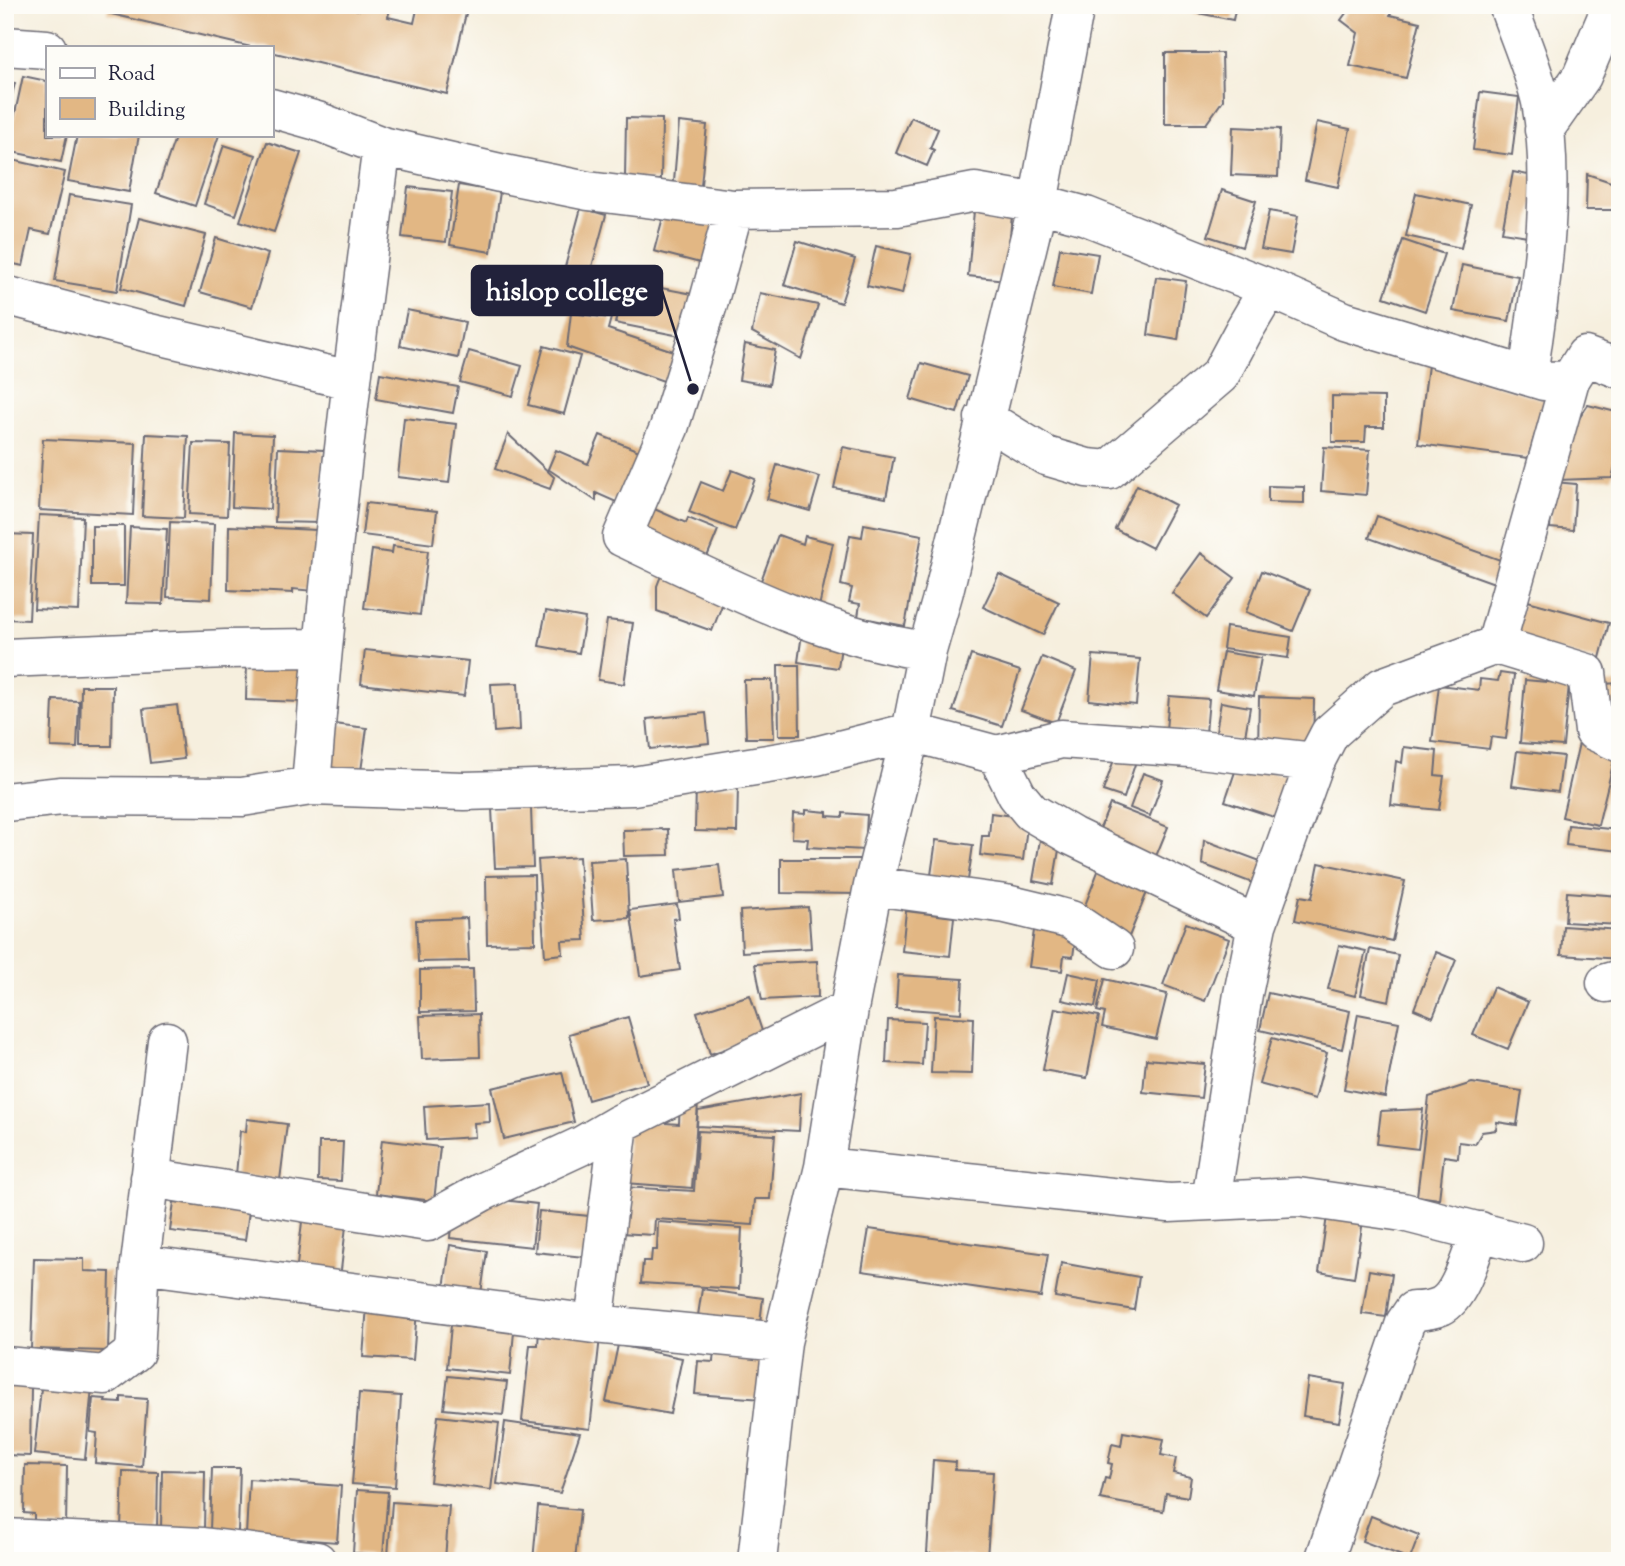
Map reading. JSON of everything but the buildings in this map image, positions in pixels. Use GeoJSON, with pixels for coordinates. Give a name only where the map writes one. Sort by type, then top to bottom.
{"type":"FeatureCollection","features":[{"type":"Feature","properties":{"kind":"street"},"geometry":{"type":"LineString","coordinates":[[757,1561],[782,1342],[824,1167],[849,1009],[873,886],[911,732],[927,652],[1038,203],[1076,5]]}},
{"type":"Feature","properties":{"kind":"street"},"geometry":{"type":"LineString","coordinates":[[1508,5],[1540,100],[1544,130],[1546,189],[1542,279],[1528,376]]}},
{"type":"Feature","properties":{"kind":"street"},"geometry":{"type":"LineString","coordinates":[[1544,130],[1582,76],[1612,5]]}},
{"type":"Feature","properties":{"kind":"street"},"geometry":{"type":"LineString","coordinates":[[5,46],[46,49]]}},
{"type":"Feature","properties":{"kind":"street"},"geometry":{"type":"LineString","coordinates":[[273,109],[317,121],[382,146],[588,191],[734,209],[897,206],[975,192],[1038,203],[1086,216],[1269,288],[1344,321],[1544,381],[1592,368]]}},
{"type":"Feature","properties":{"kind":"street"},"geometry":{"type":"LineString","coordinates":[[311,786],[322,648],[350,380],[382,146]]}},
{"type":"Feature","properties":{"kind":"street"},"geometry":{"type":"LineString","coordinates":[[734,209],[708,304],[669,428],[622,537],[784,613],[894,647],[927,652]]}},
{"type":"Feature","properties":{"kind":"street"},"geometry":{"type":"LineString","coordinates":[[984,418],[1046,456],[1087,468],[1109,470],[1220,375],[1269,288]]}},
{"type":"Feature","properties":{"kind":"street"},"geometry":{"type":"LineString","coordinates":[[5,295],[145,332],[350,380]]}},
{"type":"Feature","properties":{"kind":"street"},"geometry":{"type":"LineString","coordinates":[[1496,645],[1592,368],[1620,336]]}},
{"type":"Feature","properties":{"kind":"street"},"geometry":{"type":"LineString","coordinates":[[1211,1202],[1243,994],[1257,925],[1315,762],[1330,733],[1382,687],[1496,645],[1587,673],[1594,731],[1620,743]]}},
{"type":"Feature","properties":{"kind":"street"},"geometry":{"type":"LineString","coordinates":[[5,658],[322,648]]}},
{"type":"Feature","properties":{"kind":"street"},"geometry":{"type":"LineString","coordinates":[[5,802],[62,796],[242,797],[311,786],[464,791],[633,786],[816,756],[911,732],[997,755],[1061,739],[1190,748],[1315,762]]}},
{"type":"Feature","properties":{"kind":"street"},"geometry":{"type":"LineString","coordinates":[[997,755],[1017,795],[1031,812],[1072,836],[1257,925]]}},
{"type":"Feature","properties":{"kind":"street"},"geometry":{"type":"LineString","coordinates":[[873,886],[1006,904],[1046,913],[1071,920],[1114,949]]}},
{"type":"Feature","properties":{"kind":"street"},"geometry":{"type":"LineString","coordinates":[[150,1178],[428,1222],[482,1192],[583,1145],[619,1124],[849,1009]]}},
{"type":"Feature","properties":{"kind":"street"},"geometry":{"type":"LineString","coordinates":[[5,1366],[105,1376],[135,1352],[140,1264],[167,1041]]}},
{"type":"Feature","properties":{"kind":"street"},"geometry":{"type":"LineString","coordinates":[[594,1324],[619,1124]]}},
{"type":"Feature","properties":{"kind":"street"},"geometry":{"type":"LineString","coordinates":[[824,1167],[1169,1203],[1298,1197],[1403,1212],[1523,1243]]}},
{"type":"Feature","properties":{"kind":"street"},"geometry":{"type":"LineString","coordinates":[[1324,1561],[1405,1323],[1413,1311],[1441,1306],[1451,1298],[1459,1285],[1480,1231]]}},
{"type":"Feature","properties":{"kind":"street"},"geometry":{"type":"LineString","coordinates":[[140,1264],[594,1324],[782,1342]]}},
{"type":"Feature","properties":{"kind":"street"},"geometry":{"type":"LineString","coordinates":[[5,1538],[104,1551],[203,1547],[317,1561]]}},
{"type":"Feature","properties":{"kind":"place","name":"hislop college"},"geometry":{"type":"Point","coordinates":[693,389]}}]}
